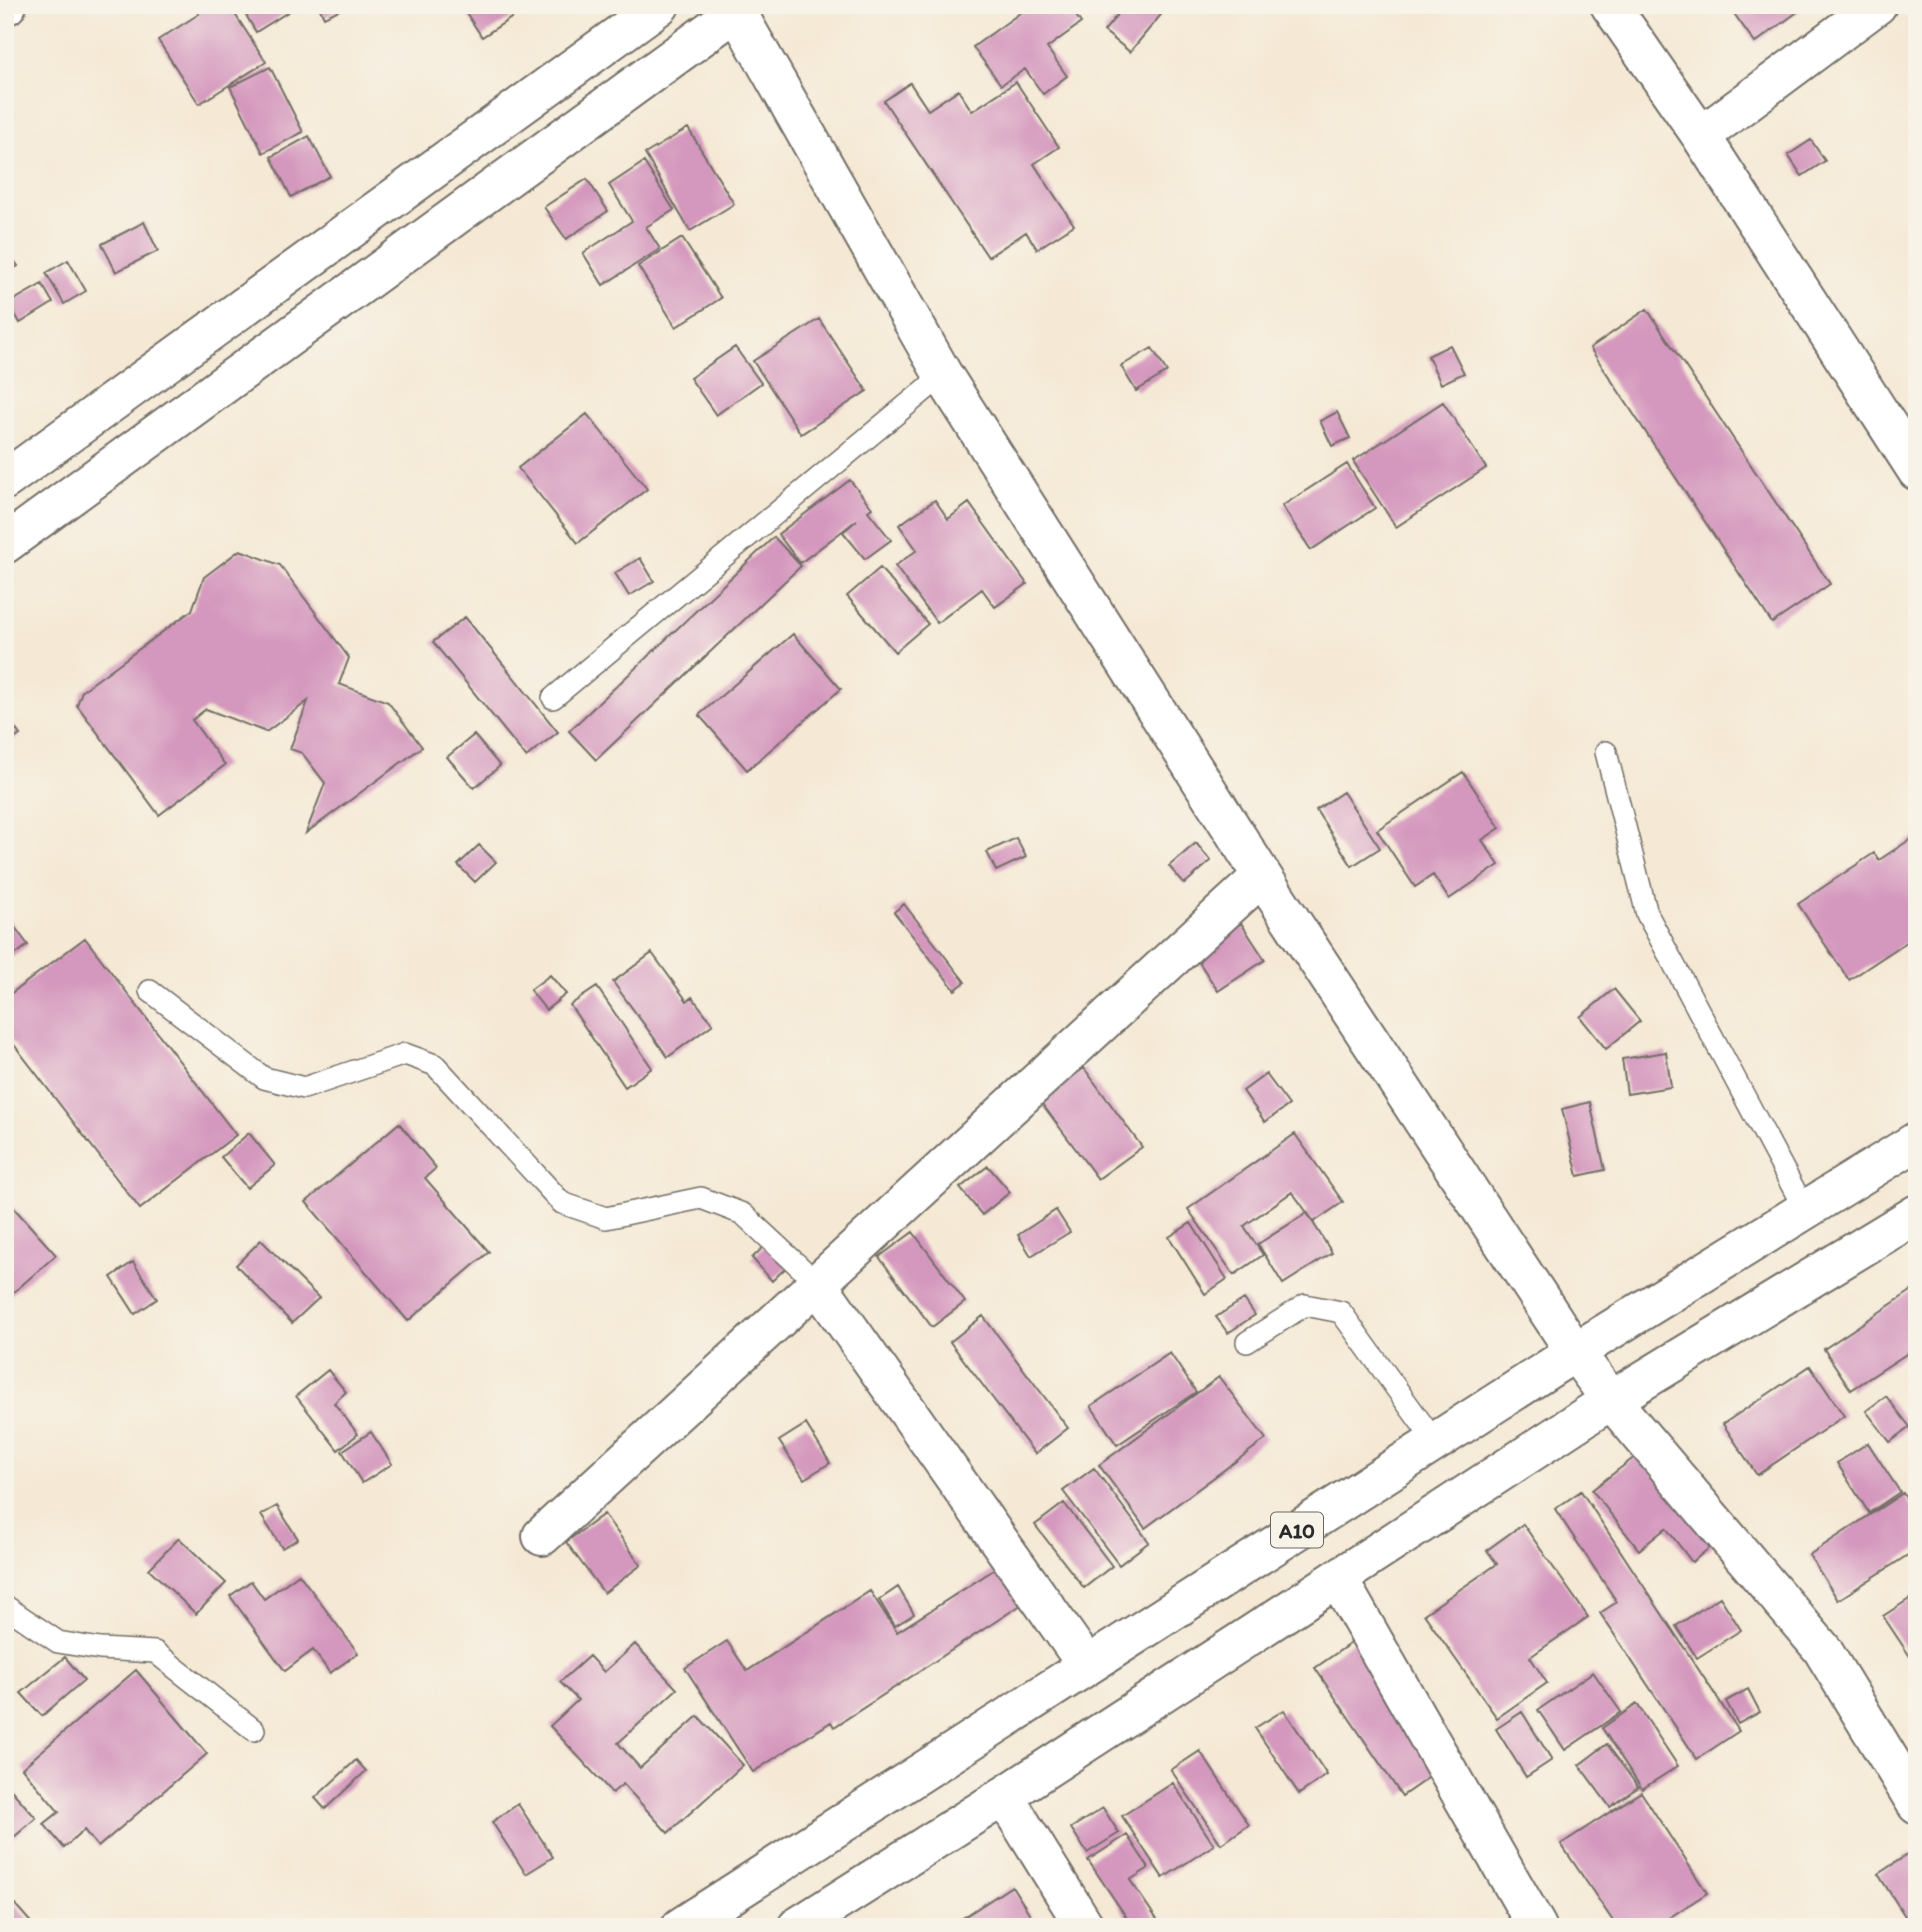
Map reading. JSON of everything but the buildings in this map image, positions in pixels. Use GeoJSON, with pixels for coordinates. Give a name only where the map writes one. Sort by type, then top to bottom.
{"type":"FeatureCollection","features":[{"type":"Feature","properties":{"kind":"main road"},"geometry":{"type":"LineString","coordinates":[[5,480],[660,5]]}},
{"type":"Feature","properties":{"kind":"main road"},"geometry":{"type":"LineString","coordinates":[[1610,5],[1701,136],[1917,471]]}},
{"type":"Feature","properties":{"kind":"main road"},"geometry":{"type":"LineString","coordinates":[[1701,136],[1877,5]]}},
{"type":"Feature","properties":{"kind":"main road"},"geometry":{"type":"LineString","coordinates":[[5,544],[738,7],[943,374],[1262,876],[1575,1352],[1611,1400],[1822,1649],[1917,1805]]}},
{"type":"Feature","properties":{"kind":"main road"},"geometry":{"type":"LineString","coordinates":[[542,1536],[1262,876]]}},
{"type":"Feature","properties":{"kind":"main road","name":"A10"},"geometry":{"type":"LineString","coordinates":[[681,1927],[1086,1664],[1575,1352],[1917,1141]]}},
{"type":"Feature","properties":{"kind":"main road"},"geometry":{"type":"LineString","coordinates":[[797,1927],[1338,1580],[1611,1400],[1917,1214]]}},
{"type":"Feature","properties":{"kind":"main road"},"geometry":{"type":"LineString","coordinates":[[817,1283],[1086,1664]]}},
{"type":"Feature","properties":{"kind":"main road"},"geometry":{"type":"LineString","coordinates":[[1338,1580],[1537,1927]]}},
{"type":"Feature","properties":{"kind":"main road"},"geometry":{"type":"LineString","coordinates":[[1004,1796],[1085,1927]]}},
{"type":"Feature","properties":{"kind":"lane"},"geometry":{"type":"LineString","coordinates":[[553,698],[943,374]]}},
{"type":"Feature","properties":{"kind":"lane"},"geometry":{"type":"LineString","coordinates":[[1605,752],[1647,914],[1805,1210]]}},
{"type":"Feature","properties":{"kind":"lane"},"geometry":{"type":"LineString","coordinates":[[150,991],[264,1078],[304,1088],[405,1054],[435,1065],[562,1203],[606,1218],[701,1198],[743,1214],[817,1283]]}},
{"type":"Feature","properties":{"kind":"lane"},"geometry":{"type":"LineString","coordinates":[[1247,1342],[1305,1305],[1341,1312],[1435,1442]]}},
{"type":"Feature","properties":{"kind":"lane"},"geometry":{"type":"LineString","coordinates":[[5,1606],[58,1642],[100,1649],[155,1652],[254,1730]]}}]}
